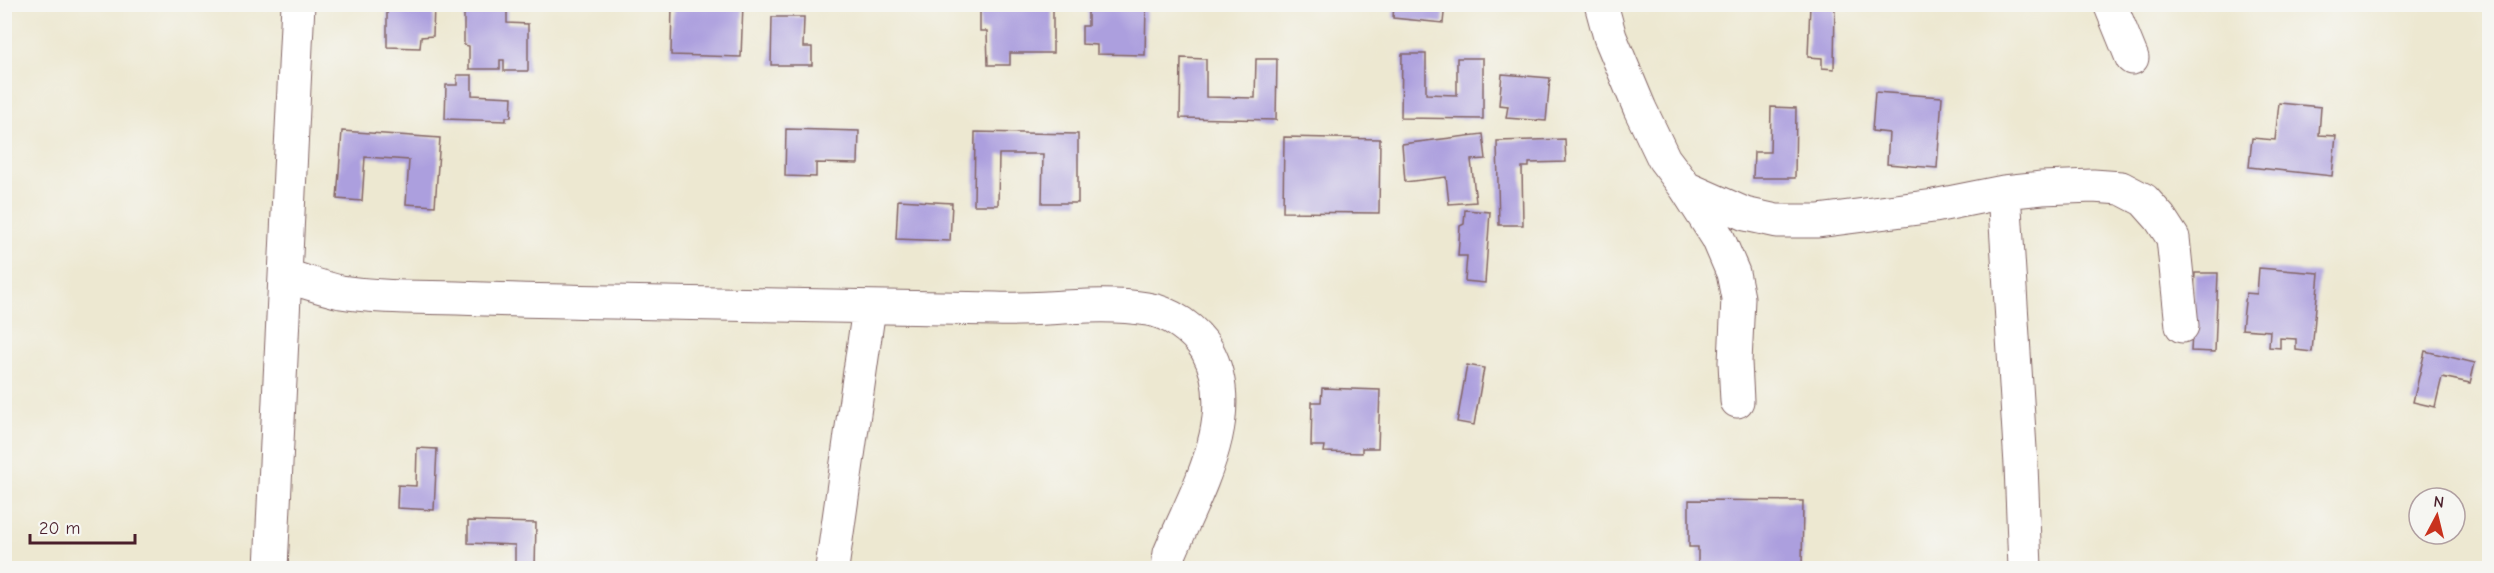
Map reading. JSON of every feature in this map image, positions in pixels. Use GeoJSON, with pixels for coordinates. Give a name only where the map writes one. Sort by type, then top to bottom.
{"type":"FeatureCollection","features":[{"type":"Feature","properties":{"kind":"street"},"geometry":{"type":"LineString","coordinates":[[271,568],[298,4]]}},
{"type":"Feature","properties":{"kind":"street"},"geometry":{"type":"LineString","coordinates":[[1601,4],[1610,37],[1664,159],[1718,238],[1733,273],[1738,298],[1735,362],[1737,401]]}},
{"type":"Feature","properties":{"kind":"street"},"geometry":{"type":"LineString","coordinates":[[2110,4],[2132,58]]}},
{"type":"Feature","properties":{"kind":"street"},"geometry":{"type":"LineString","coordinates":[[1686,188],[1745,214],[1777,221],[1818,220],[1934,206],[2004,192],[2093,186],[2121,188],[2144,200],[2173,238],[2182,326]]}},
{"type":"Feature","properties":{"kind":"street"},"geometry":{"type":"LineString","coordinates":[[2004,192],[2025,568]]}},
{"type":"Feature","properties":{"kind":"street"},"geometry":{"type":"LineString","coordinates":[[285,276],[340,292],[404,297],[869,308],[1027,310],[1103,306],[1148,309],[1169,316],[1190,330],[1207,350],[1216,374],[1221,406],[1215,448],[1170,554],[1168,568]]}},
{"type":"Feature","properties":{"kind":"street"},"geometry":{"type":"LineString","coordinates":[[832,568],[869,308]]}},
{"type":"Feature","properties":{"kind":"building"},"geometry":{"type":"Polygon","coordinates":[[[387,4],[434,4],[433,36],[421,37],[420,48],[387,47],[387,4]]]}},
{"type":"Feature","properties":{"kind":"building"},"geometry":{"type":"Polygon","coordinates":[[[464,4],[507,4],[507,23],[528,24],[528,71],[504,71],[504,60],[500,60],[500,69],[469,69],[469,46],[464,45],[464,4]]]}},
{"type":"Feature","properties":{"kind":"building"},"geometry":{"type":"Polygon","coordinates":[[[672,4],[743,4],[741,57],[671,55],[672,4]]]}},
{"type":"Feature","properties":{"kind":"building"},"geometry":{"type":"Polygon","coordinates":[[[980,4],[1053,4],[1053,53],[1010,53],[1010,65],[988,65],[987,31],[980,31],[980,4]]]}},
{"type":"Feature","properties":{"kind":"building"},"geometry":{"type":"Polygon","coordinates":[[[1088,4],[1146,4],[1145,55],[1097,54],[1097,45],[1082,44],[1082,26],[1088,26],[1088,4]]]}},
{"type":"Feature","properties":{"kind":"building"},"geometry":{"type":"Polygon","coordinates":[[[1394,4],[1445,4],[1443,23],[1393,18],[1394,4]]]}},
{"type":"Feature","properties":{"kind":"building"},"geometry":{"type":"Polygon","coordinates":[[[1810,4],[1835,4],[1834,69],[1822,68],[1822,58],[1808,57],[1810,4]]]}},
{"type":"Feature","properties":{"kind":"building"},"geometry":{"type":"Polygon","coordinates":[[[772,17],[804,17],[803,47],[812,47],[812,65],[771,65],[772,17]]]}},
{"type":"Feature","properties":{"kind":"building"},"geometry":{"type":"Polygon","coordinates":[[[1402,54],[1426,54],[1426,94],[1457,95],[1457,58],[1483,58],[1483,119],[1401,118],[1402,54]]]}},
{"type":"Feature","properties":{"kind":"building"},"geometry":{"type":"Polygon","coordinates":[[[1181,58],[1206,59],[1206,97],[1255,98],[1256,59],[1277,59],[1276,120],[1180,118],[1181,58]]]}},
{"type":"Feature","properties":{"kind":"building"},"geometry":{"type":"Polygon","coordinates":[[[1502,74],[1550,78],[1546,121],[1506,118],[1508,106],[1499,105],[1502,74]]]}},
{"type":"Feature","properties":{"kind":"building"},"geometry":{"type":"Polygon","coordinates":[[[457,75],[472,75],[472,95],[512,97],[511,117],[506,117],[506,121],[445,119],[446,85],[457,85],[457,75]]]}},
{"type":"Feature","properties":{"kind":"building"},"geometry":{"type":"Polygon","coordinates":[[[1875,92],[1942,97],[1937,168],[1887,164],[1889,133],[1872,131],[1875,92]]]}},
{"type":"Feature","properties":{"kind":"building"},"geometry":{"type":"Polygon","coordinates":[[[2279,103],[2321,107],[2319,135],[2336,136],[2332,176],[2249,167],[2252,138],[2275,140],[2279,103]]]}},
{"type":"Feature","properties":{"kind":"building"},"geometry":{"type":"Polygon","coordinates":[[[1771,107],[1796,108],[1795,178],[1753,178],[1754,152],[1770,152],[1771,107]]]}},
{"type":"Feature","properties":{"kind":"building"},"geometry":{"type":"Polygon","coordinates":[[[786,129],[859,131],[858,164],[816,163],[816,177],[785,176],[786,129]]]}},
{"type":"Feature","properties":{"kind":"building"},"geometry":{"type":"Polygon","coordinates":[[[342,131],[440,138],[435,206],[406,204],[409,160],[365,157],[362,201],[337,199],[342,131]]]}},
{"type":"Feature","properties":{"kind":"building"},"geometry":{"type":"Polygon","coordinates":[[[975,132],[1078,134],[1078,203],[1042,203],[1043,154],[999,154],[998,205],[974,205],[975,132]]]}},
{"type":"Feature","properties":{"kind":"building"},"geometry":{"type":"Polygon","coordinates":[[[1483,134],[1486,159],[1471,160],[1476,202],[1449,204],[1446,177],[1405,182],[1402,144],[1483,134]]]}},
{"type":"Feature","properties":{"kind":"building"},"geometry":{"type":"Polygon","coordinates":[[[1284,137],[1380,139],[1379,213],[1283,212],[1284,137]]]}},
{"type":"Feature","properties":{"kind":"building"},"geometry":{"type":"Polygon","coordinates":[[[1565,139],[1566,162],[1529,163],[1529,167],[1522,167],[1523,225],[1499,225],[1497,141],[1565,139]]]}},
{"type":"Feature","properties":{"kind":"building"},"geometry":{"type":"Polygon","coordinates":[[[898,200],[952,203],[950,241],[896,239],[898,200]]]}},
{"type":"Feature","properties":{"kind":"building"},"geometry":{"type":"Polygon","coordinates":[[[1465,210],[1490,212],[1485,283],[1465,281],[1467,256],[1458,256],[1460,226],[1464,224],[1465,210]]]}},
{"type":"Feature","properties":{"kind":"building"},"geometry":{"type":"Polygon","coordinates":[[[2259,268],[2319,273],[2312,352],[2296,350],[2296,339],[2280,338],[2280,348],[2269,347],[2270,331],[2242,329],[2246,293],[2257,294],[2259,268]]]}},
{"type":"Feature","properties":{"kind":"building"},"geometry":{"type":"Polygon","coordinates":[[[2195,273],[2218,273],[2215,352],[2191,351],[2195,273]]]}},
{"type":"Feature","properties":{"kind":"building"},"geometry":{"type":"Polygon","coordinates":[[[2425,351],[2475,363],[2470,383],[2442,377],[2435,407],[2413,402],[2425,351]]]}},
{"type":"Feature","properties":{"kind":"building"},"geometry":{"type":"Polygon","coordinates":[[[1467,365],[1484,368],[1474,425],[1457,422],[1467,365]]]}},
{"type":"Feature","properties":{"kind":"building"},"geometry":{"type":"Polygon","coordinates":[[[1322,388],[1380,390],[1378,448],[1362,448],[1362,453],[1324,452],[1325,446],[1311,446],[1312,402],[1321,402],[1322,388]]]}},
{"type":"Feature","properties":{"kind":"building"},"geometry":{"type":"Polygon","coordinates":[[[417,448],[437,449],[434,510],[397,508],[398,485],[416,486],[417,448]]]}},
{"type":"Feature","properties":{"kind":"building"},"geometry":{"type":"Polygon","coordinates":[[[1689,500],[1803,501],[1802,568],[1698,568],[1698,547],[1689,547],[1689,500]]]}},
{"type":"Feature","properties":{"kind":"building"},"geometry":{"type":"Polygon","coordinates":[[[468,521],[536,523],[535,568],[515,568],[515,545],[468,543],[468,521]]]}}]}
